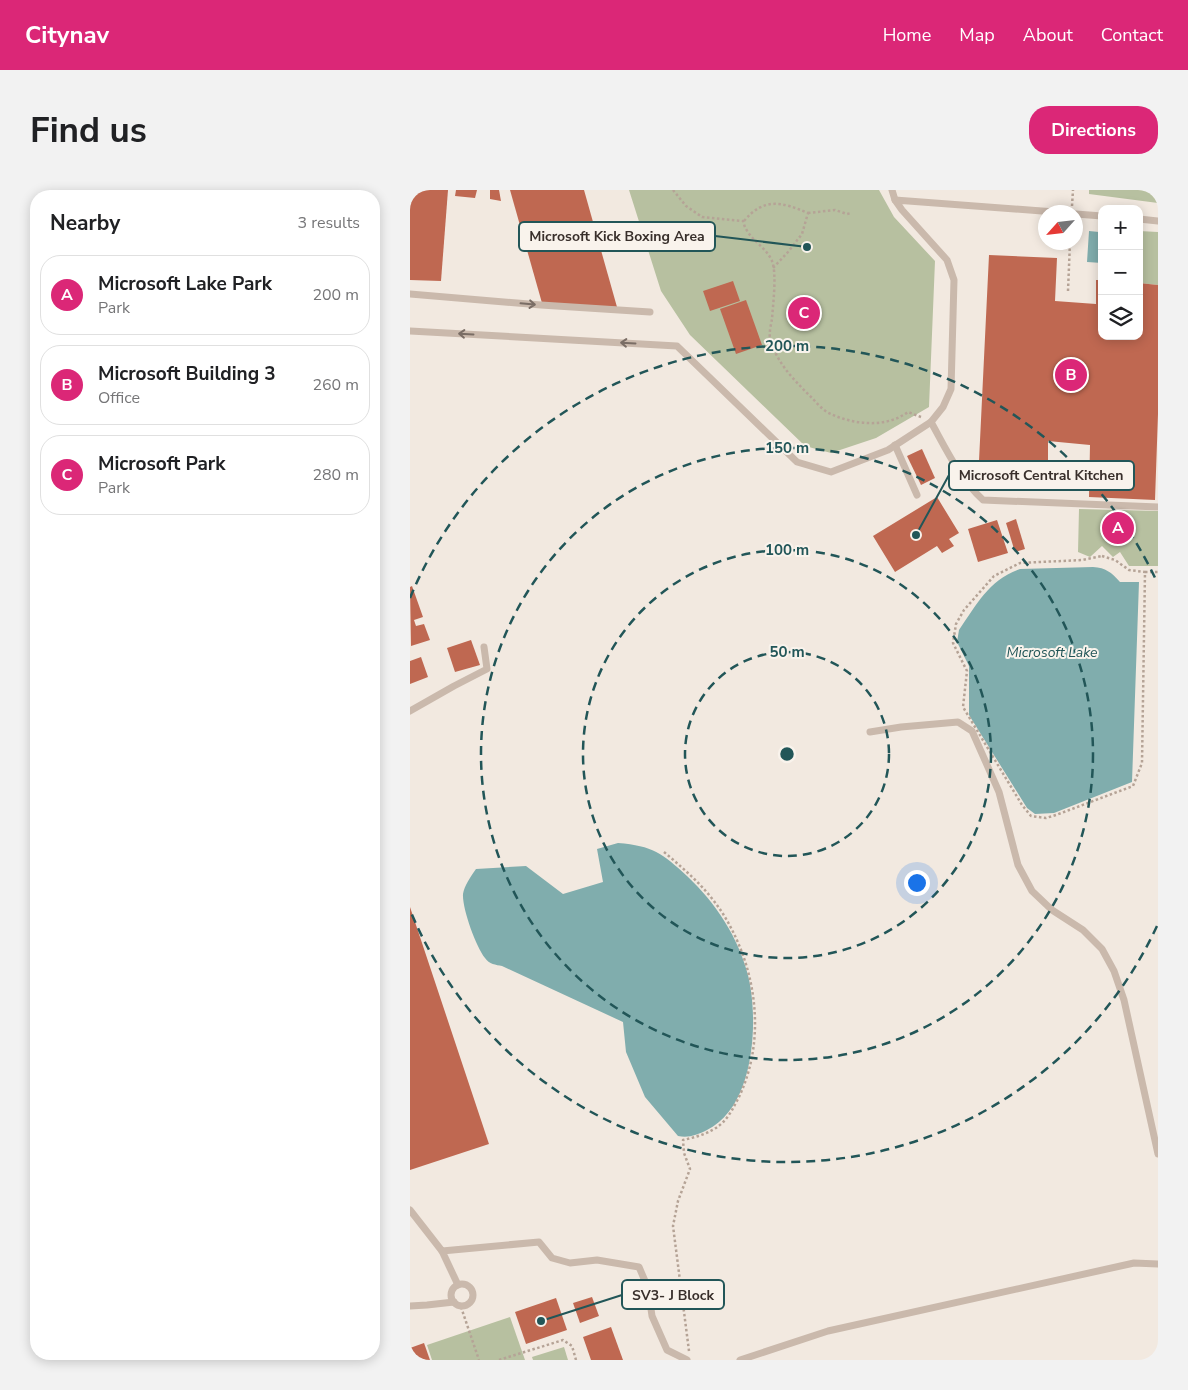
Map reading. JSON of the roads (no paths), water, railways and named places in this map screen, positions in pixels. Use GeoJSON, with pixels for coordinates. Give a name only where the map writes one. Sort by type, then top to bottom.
{"type":"FeatureCollection","features":[{"type":"Feature","properties":{"kind":"lane"},"geometry":{"type":"LineString","coordinates":[[410,331],[676,346],[797,462],[831,472],[888,450],[932,422],[943,407],[951,389],[954,280],[947,260],[902,210],[895,200],[892,190]]}},
{"type":"Feature","properties":{"kind":"lane"},"geometry":{"type":"LineString","coordinates":[[895,200],[1038,211]]}},
{"type":"Feature","properties":{"kind":"lane"},"geometry":{"type":"LineString","coordinates":[[1083,215],[1098,216]]}},
{"type":"Feature","properties":{"kind":"lane"},"geometry":{"type":"LineString","coordinates":[[1143,219],[1158,221]]}},
{"type":"Feature","properties":{"kind":"lane"},"geometry":{"type":"LineString","coordinates":[[410,294],[650,312]]}},
{"type":"Feature","properties":{"kind":"lane"},"geometry":{"type":"LineString","coordinates":[[932,422],[959,471],[972,490],[983,500],[1158,507]]}},
{"type":"Feature","properties":{"kind":"lane"},"geometry":{"type":"LineString","coordinates":[[895,445],[917,495]]}},
{"type":"Feature","properties":{"kind":"lane"},"geometry":{"type":"LineString","coordinates":[[410,711],[487,669],[484,646]]}},
{"type":"Feature","properties":{"kind":"lane"},"geometry":{"type":"LineString","coordinates":[[870,732],[958,722],[972,731],[999,792],[1018,865],[1032,891],[1052,910],[1083,930],[1102,949],[1114,971],[1124,1000],[1158,1154]]}},
{"type":"Feature","properties":{"kind":"lane"},"geometry":{"type":"LineString","coordinates":[[410,1210],[442,1251],[458,1284]]}},
{"type":"Feature","properties":{"kind":"lane"},"geometry":{"type":"LineString","coordinates":[[442,1251],[539,1242],[552,1258],[570,1263],[597,1260],[639,1267],[648,1288],[652,1316],[667,1350],[689,1360]]}},
{"type":"Feature","properties":{"kind":"lane"},"geometry":{"type":"LineString","coordinates":[[740,1360],[828,1331],[1134,1263],[1158,1264]]}},
{"type":"Feature","properties":{"kind":"lane"},"geometry":{"type":"LineString","coordinates":[[410,1306],[458,1304],[465,1306],[472,1300],[473,1291],[467,1284],[458,1284],[452,1290],[452,1294],[458,1304]]}},
{"type":"Feature","properties":{"kind":"water"},"geometry":{"type":"Polygon","coordinates":[[[1089,231],[1098,232],[1098,263],[1087,262],[1089,231]]]}},
{"type":"Feature","properties":{"kind":"water","name":"Microsoft Lake"},"geometry":{"type":"Polygon","coordinates":[[[1093,567],[1108,571],[1120,582],[1139,582],[1132,782],[1054,813],[1035,814],[1027,808],[969,715],[969,666],[957,642],[959,630],[978,602],[992,586],[1009,574],[1020,569],[1093,567]]]}},
{"type":"Feature","properties":{"kind":"water"},"geometry":{"type":"Polygon","coordinates":[[[618,843],[640,846],[656,852],[671,862],[698,886],[725,921],[744,961],[748,975],[753,1015],[753,1038],[750,1061],[744,1083],[735,1102],[723,1119],[707,1130],[693,1136],[678,1136],[645,1097],[626,1052],[623,1022],[502,966],[488,962],[481,953],[470,927],[465,908],[463,894],[468,881],[476,869],[526,866],[563,894],[603,882],[597,849],[618,843]]]}},
{"type":"Feature","properties":{"kind":"place","name":"Microsoft Kick Boxing Area"},"geometry":{"type":"Point","coordinates":[807,247]}},
{"type":"Feature","properties":{"kind":"place","name":"Microsoft Park"},"geometry":{"type":"Point","coordinates":[804,313]}},
{"type":"Feature","properties":{"kind":"place","name":"Microsoft Building 3"},"geometry":{"type":"Point","coordinates":[1071,375]}},
{"type":"Feature","properties":{"kind":"place","name":"Microsoft Lake Park"},"geometry":{"type":"Point","coordinates":[1118,528]}},
{"type":"Feature","properties":{"kind":"place","name":"Microsoft Central Kitchen"},"geometry":{"type":"Point","coordinates":[916,535]}},
{"type":"Feature","properties":{"kind":"place","name":"SV3- J Block"},"geometry":{"type":"Point","coordinates":[541,1321]}}]}
